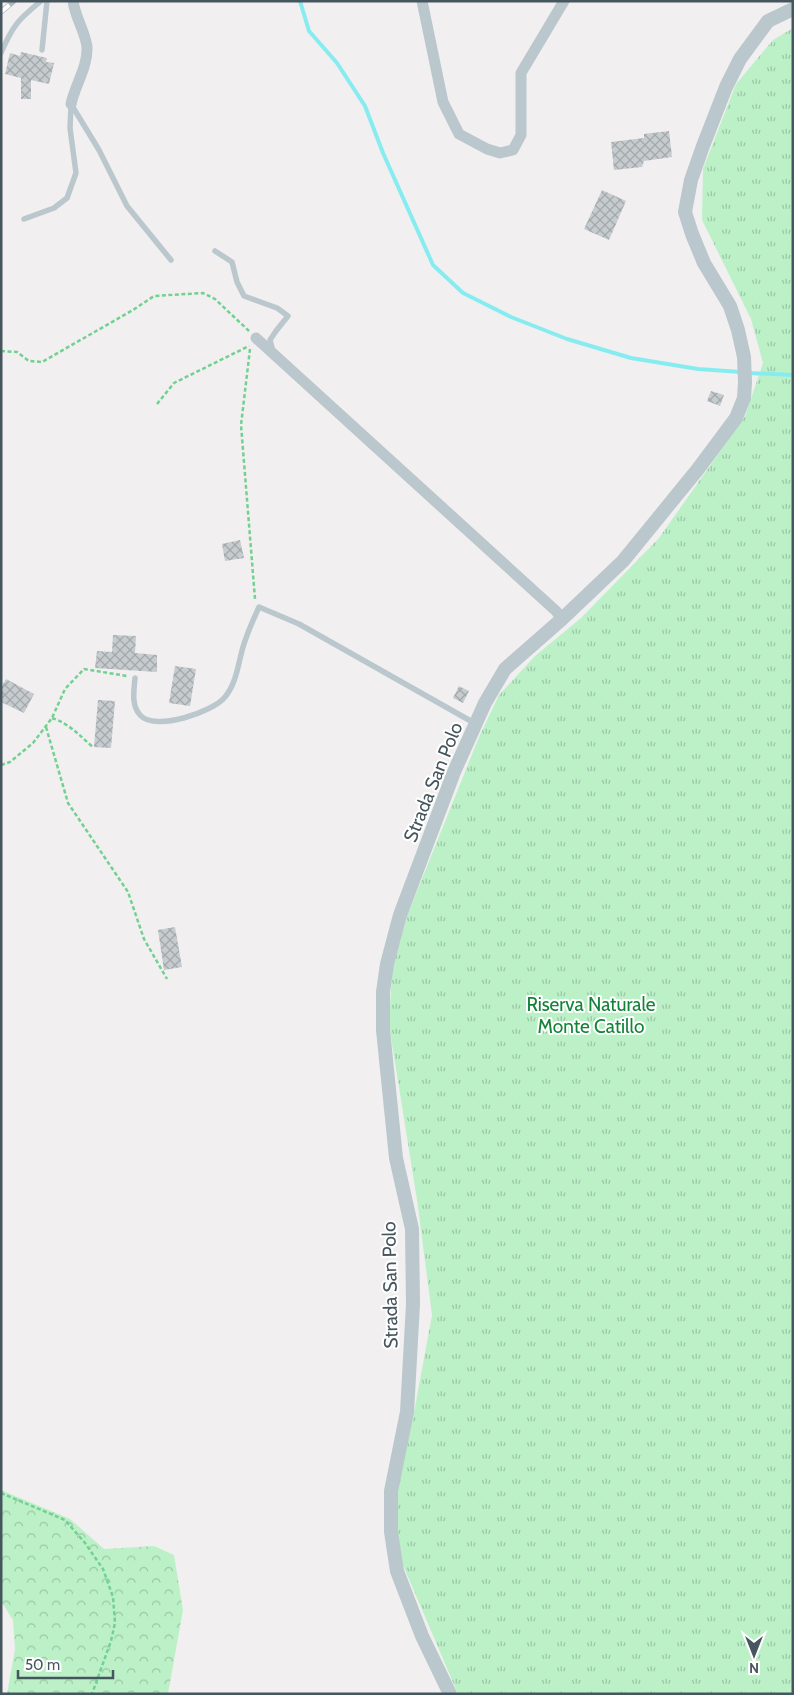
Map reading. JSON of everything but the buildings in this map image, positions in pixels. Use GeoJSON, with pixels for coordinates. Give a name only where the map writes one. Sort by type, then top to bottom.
{"type":"FeatureCollection","features":[{"type":"Feature","properties":{"kind":"street"},"geometry":{"type":"LineString","coordinates":[[71,104],[74,91],[85,66],[87,47],[73,1]]}},
{"type":"Feature","properties":{"kind":"street"},"geometry":{"type":"LineString","coordinates":[[422,1],[443,102],[459,134],[486,149],[500,153],[513,150],[521,135],[521,73],[564,1]]}},
{"type":"Feature","properties":{"kind":"street","name":"Strada San Polo"},"geometry":{"type":"LineString","coordinates":[[450,1694],[422,1636],[397,1571],[391,1532],[391,1491],[407,1412],[413,1304],[412,1229],[396,1158],[383,1030],[383,992],[387,964],[400,915],[454,772],[485,703],[505,669],[562,620],[623,561],[698,469],[736,418],[744,398],[745,382],[745,368],[738,330],[730,306],[704,263],[685,212],[691,180],[703,146],[726,88],[740,59],[768,21],[793,9]]}},
{"type":"Feature","properties":{"kind":"street"},"geometry":{"type":"LineString","coordinates":[[256,338],[541,597],[556,611],[562,620]]}},
{"type":"Feature","properties":{"kind":"lane"},"geometry":{"type":"LineString","coordinates":[[1,53],[12,28],[23,15],[41,1]]}},
{"type":"Feature","properties":{"kind":"lane"},"geometry":{"type":"LineString","coordinates":[[42,50],[47,1]]}},
{"type":"Feature","properties":{"kind":"lane"},"geometry":{"type":"LineString","coordinates":[[24,219],[54,208],[67,198],[76,173],[70,128],[71,104]]}},
{"type":"Feature","properties":{"kind":"lane"},"geometry":{"type":"LineString","coordinates":[[71,104],[99,150],[127,206],[171,260]]}},
{"type":"Feature","properties":{"kind":"lane"},"geometry":{"type":"LineString","coordinates":[[215,251],[232,262],[237,282],[244,296],[277,308],[288,316],[270,340],[273,353]]}},
{"type":"Feature","properties":{"kind":"lane"},"geometry":{"type":"LineString","coordinates":[[135,678],[133,701],[140,715],[150,721],[168,721],[200,714],[224,698],[235,679],[243,647],[259,607],[300,624],[477,724]]}},
{"type":"Feature","properties":{"kind":"path"},"geometry":{"type":"LineString","coordinates":[[1,351],[17,352],[29,361],[42,362],[154,296],[203,293],[215,298],[256,338]]}},
{"type":"Feature","properties":{"kind":"path"},"geometry":{"type":"LineString","coordinates":[[157,404],[174,383],[250,346],[241,425],[253,597],[259,607]]}},
{"type":"Feature","properties":{"kind":"path"},"geometry":{"type":"LineString","coordinates":[[1,765],[10,762],[33,742],[46,727],[65,689],[84,669],[135,678]]}},
{"type":"Feature","properties":{"kind":"path"},"geometry":{"type":"LineString","coordinates":[[52,718],[65,722],[94,748]]}},
{"type":"Feature","properties":{"kind":"path"},"geometry":{"type":"LineString","coordinates":[[46,727],[68,803],[128,892],[144,938],[167,979]]}},
{"type":"Feature","properties":{"kind":"path"},"geometry":{"type":"LineString","coordinates":[[1,1493],[65,1520],[86,1543],[103,1569],[113,1598],[115,1623],[111,1641],[92,1694]]}},
{"type":"Feature","properties":{"kind":"green space","name":"Riserva Naturale Monte Catillo"},"geometry":{"type":"Polygon","coordinates":[[[793,28],[793,1694],[458,1694],[399,1556],[396,1493],[415,1407],[432,1315],[417,1200],[389,1025],[392,971],[407,916],[479,737],[499,695],[535,656],[581,618],[659,538],[745,416],[763,363],[751,319],[702,220],[703,169],[736,84],[773,40],[793,28]]]}},
{"type":"Feature","properties":{"kind":"green space"},"geometry":{"type":"Polygon","coordinates":[[[1,1490],[70,1519],[104,1549],[154,1546],[174,1555],[183,1610],[168,1694],[7,1694],[15,1649],[13,1620],[1,1601],[1,1490]]]}},
{"type":"Feature","properties":{"kind":"waterway"},"geometry":{"type":"LineString","coordinates":[[300,1],[309,31],[337,63],[365,106],[383,153],[433,265],[463,293],[511,317],[567,339],[631,358],[698,369],[741,372]]}},
{"type":"Feature","properties":{"kind":"waterway"},"geometry":{"type":"LineString","coordinates":[[748,373],[793,375]]}},
{"type":"Feature","properties":{"kind":"railway"},"geometry":{"type":"LineString","coordinates":[[1,12],[14,1]]}}]}
